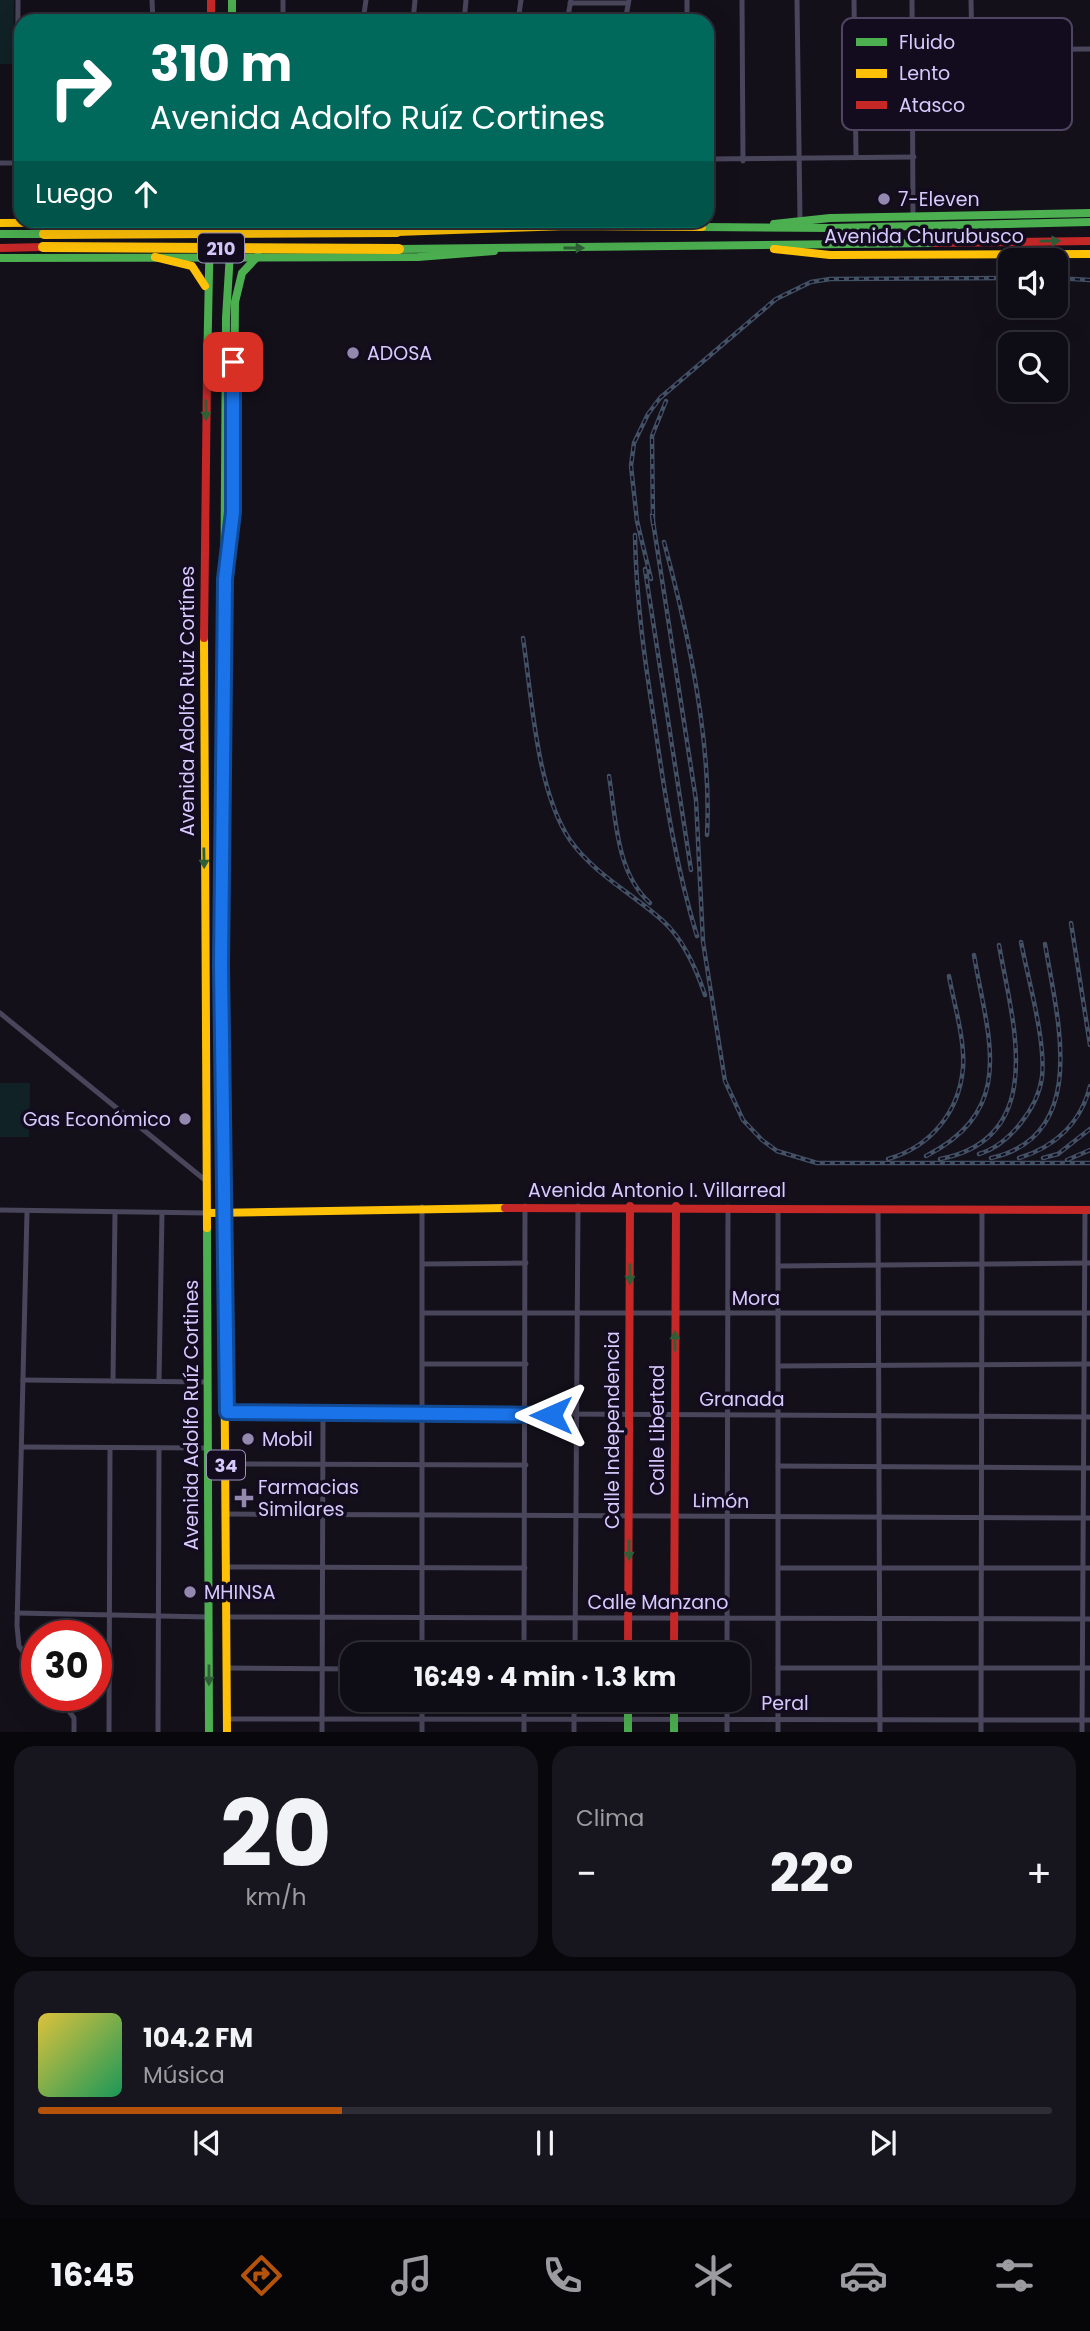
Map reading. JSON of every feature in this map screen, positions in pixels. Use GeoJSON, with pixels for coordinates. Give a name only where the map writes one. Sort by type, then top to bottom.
{"type":"FeatureCollection","features":[{"type":"Feature","properties":{"kind":"main road","name":"Avenida Churubusco"},"geometry":{"type":"LineString","coordinates":[[758,226],[800,221],[1090,213]]}},
{"type":"Feature","properties":{"kind":"main road","name":"Avenida Churubusco"},"geometry":{"type":"LineString","coordinates":[[714,225],[830,228],[1090,222]]}},
{"type":"Feature","properties":{"kind":"main road"},"geometry":{"type":"LineString","coordinates":[[154,228],[155,257]]}},
{"type":"Feature","properties":{"kind":"main road"},"geometry":{"type":"LineString","coordinates":[[183,228],[183,257]]}},
{"type":"Feature","properties":{"kind":"main road","name":"Avenida Adolfo Ruiz Cortínes"},"geometry":{"type":"LineString","coordinates":[[208,1182],[204,849],[207,293],[210,228]]}},
{"type":"Feature","properties":{"kind":"main road","name":"Avenida Adolfo Ruiz Cortínes"},"geometry":{"type":"LineString","coordinates":[[225,1213],[221,1083],[226,318],[232,228]]}},
{"type":"Feature","properties":{"kind":"main road","name":"Avenida Churubusco"},"geometry":{"type":"LineString","coordinates":[[0,233],[397,232],[511,229]]}},
{"type":"Feature","properties":{"kind":"main road","name":"Avenida Churubusco"},"geometry":{"type":"LineString","coordinates":[[0,248],[758,248],[859,243],[1090,241]]}},
{"type":"Feature","properties":{"kind":"main road","name":"Avenida Churubusco"},"geometry":{"type":"LineString","coordinates":[[758,248],[830,255],[1090,254]]}},
{"type":"Feature","properties":{"kind":"main road"},"geometry":{"type":"LineString","coordinates":[[0,258],[461,256],[506,249]]}},
{"type":"Feature","properties":{"kind":"main road"},"geometry":{"type":"LineString","coordinates":[[225,579],[233,512],[235,302],[242,273],[258,256]]}},
{"type":"Feature","properties":{"kind":"main road"},"geometry":{"type":"LineString","coordinates":[[155,257],[192,264],[203,277],[207,293]]}},
{"type":"Feature","properties":{"kind":"main road","name":"Avenida Adolfo Ruíz Cortines"},"geometry":{"type":"LineString","coordinates":[[208,1182],[209,1732]]}},
{"type":"Feature","properties":{"kind":"main road","name":"Avenida Antonio I. Villarreal"},"geometry":{"type":"LineString","coordinates":[[208,1213],[326,1213],[525,1206],[1087,1210]]}},
{"type":"Feature","properties":{"kind":"main road","name":"Calle Independencia"},"geometry":{"type":"LineString","coordinates":[[628,1642],[630,1206]]}},
{"type":"Feature","properties":{"kind":"main road","name":"Calle Libertad"},"geometry":{"type":"LineString","coordinates":[[674,1642],[676,1206]]}},
{"type":"Feature","properties":{"kind":"main road","name":"Avenida Adolfo Ruíz Cortines"},"geometry":{"type":"LineString","coordinates":[[225,1213],[227,1732]]}},
{"type":"Feature","properties":{"kind":"main road"},"geometry":{"type":"LineString","coordinates":[[628,1712],[628,1732]]}},
{"type":"Feature","properties":{"kind":"main road"},"geometry":{"type":"LineString","coordinates":[[674,1712],[674,1732]]}},
{"type":"Feature","properties":{"kind":"street"},"geometry":{"type":"LineString","coordinates":[[741,0],[743,160]]}},
{"type":"Feature","properties":{"kind":"street"},"geometry":{"type":"LineString","coordinates":[[797,0],[800,221]]}},
{"type":"Feature","properties":{"kind":"street"},"geometry":{"type":"LineString","coordinates":[[854,0],[854,18]]}},
{"type":"Feature","properties":{"kind":"street"},"geometry":{"type":"LineString","coordinates":[[912,0],[912,18]]}},
{"type":"Feature","properties":{"kind":"street"},"geometry":{"type":"LineString","coordinates":[[971,0],[971,18]]}},
{"type":"Feature","properties":{"kind":"street"},"geometry":{"type":"LineString","coordinates":[[570,2],[628,1]]}},
{"type":"Feature","properties":{"kind":"street"},"geometry":{"type":"LineString","coordinates":[[1072,49],[1090,49]]}},
{"type":"Feature","properties":{"kind":"street"},"geometry":{"type":"LineString","coordinates":[[856,130],[856,157]]}},
{"type":"Feature","properties":{"kind":"street"},"geometry":{"type":"LineString","coordinates":[[913,218],[914,130]]}},
{"type":"Feature","properties":{"kind":"street"},"geometry":{"type":"LineString","coordinates":[[714,159],[914,157]]}},
{"type":"Feature","properties":{"kind":"street"},"geometry":{"type":"LineString","coordinates":[[0,1013],[208,1182]]}},
{"type":"Feature","properties":{"kind":"street"},"geometry":{"type":"LineString","coordinates":[[524,1642],[525,1206]]}},
{"type":"Feature","properties":{"kind":"street"},"geometry":{"type":"LineString","coordinates":[[575,1642],[578,1206]]}},
{"type":"Feature","properties":{"kind":"street"},"geometry":{"type":"LineString","coordinates":[[727,1642],[728,1207]]}},
{"type":"Feature","properties":{"kind":"street"},"geometry":{"type":"LineString","coordinates":[[422,1208],[422,1642]]}},
{"type":"Feature","properties":{"kind":"street"},"geometry":{"type":"LineString","coordinates":[[778,1208],[778,1732]]}},
{"type":"Feature","properties":{"kind":"street"},"geometry":{"type":"LineString","coordinates":[[878,1209],[880,1732]]}},
{"type":"Feature","properties":{"kind":"street"},"geometry":{"type":"LineString","coordinates":[[981,1732],[982,1209]]}},
{"type":"Feature","properties":{"kind":"street"},"geometry":{"type":"LineString","coordinates":[[0,1210],[208,1213]]}},
{"type":"Feature","properties":{"kind":"street"},"geometry":{"type":"LineString","coordinates":[[1082,1732],[1082,1518],[1087,1468],[1087,1210]]}},
{"type":"Feature","properties":{"kind":"street"},"geometry":{"type":"LineString","coordinates":[[21,1649],[17,1613],[27,1212]]}},
{"type":"Feature","properties":{"kind":"street"},"geometry":{"type":"LineString","coordinates":[[113,1381],[116,1212]]}},
{"type":"Feature","properties":{"kind":"street"},"geometry":{"type":"LineString","coordinates":[[159,1381],[162,1213]]}},
{"type":"Feature","properties":{"kind":"street"},"geometry":{"type":"LineString","coordinates":[[423,1264],[526,1263]]}},
{"type":"Feature","properties":{"kind":"street"},"geometry":{"type":"LineString","coordinates":[[779,1266],[1087,1263]]}},
{"type":"Feature","properties":{"kind":"street","name":"Mora"},"geometry":{"type":"LineString","coordinates":[[423,1313],[1087,1313]]}},
{"type":"Feature","properties":{"kind":"street"},"geometry":{"type":"LineString","coordinates":[[423,1364],[526,1364]]}},
{"type":"Feature","properties":{"kind":"street"},"geometry":{"type":"LineString","coordinates":[[779,1366],[1087,1364]]}},
{"type":"Feature","properties":{"kind":"street"},"geometry":{"type":"LineString","coordinates":[[23,1380],[209,1382]]}},
{"type":"Feature","properties":{"kind":"street","name":"Granada"},"geometry":{"type":"LineString","coordinates":[[227,1412],[1087,1417]]}},
{"type":"Feature","properties":{"kind":"street"},"geometry":{"type":"LineString","coordinates":[[322,1732],[323,1414]]}},
{"type":"Feature","properties":{"kind":"street"},"geometry":{"type":"LineString","coordinates":[[22,1447],[209,1448]]}},
{"type":"Feature","properties":{"kind":"street"},"geometry":{"type":"LineString","coordinates":[[109,1732],[110,1447]]}},
{"type":"Feature","properties":{"kind":"street"},"geometry":{"type":"LineString","coordinates":[[158,1732],[159,1448]]}},
{"type":"Feature","properties":{"kind":"street"},"geometry":{"type":"LineString","coordinates":[[226,1464],[526,1465]]}},
{"type":"Feature","properties":{"kind":"street"},"geometry":{"type":"LineString","coordinates":[[778,1466],[1087,1468]]}},
{"type":"Feature","properties":{"kind":"street","name":"Limón"},"geometry":{"type":"LineString","coordinates":[[226,1514],[1090,1518]]}},
{"type":"Feature","properties":{"kind":"street"},"geometry":{"type":"LineString","coordinates":[[226,1567],[525,1568]]}},
{"type":"Feature","properties":{"kind":"street"},"geometry":{"type":"LineString","coordinates":[[779,1567],[1090,1568]]}},
{"type":"Feature","properties":{"kind":"street"},"geometry":{"type":"LineString","coordinates":[[17,1613],[209,1617]]}},
{"type":"Feature","properties":{"kind":"street","name":"Calle Manzano"},"geometry":{"type":"LineString","coordinates":[[226,1617],[1090,1619]]}},
{"type":"Feature","properties":{"kind":"street"},"geometry":{"type":"LineString","coordinates":[[226,1668],[340,1668]]}},
{"type":"Feature","properties":{"kind":"street"},"geometry":{"type":"LineString","coordinates":[[778,1668],[1090,1668]]}},
{"type":"Feature","properties":{"kind":"street"},"geometry":{"type":"LineString","coordinates":[[71,1711],[75,1729]]}},
{"type":"Feature","properties":{"kind":"street"},"geometry":{"type":"LineString","coordinates":[[422,1712],[422,1732]]}},
{"type":"Feature","properties":{"kind":"street"},"geometry":{"type":"LineString","coordinates":[[523,1712],[524,1732]]}},
{"type":"Feature","properties":{"kind":"street"},"geometry":{"type":"LineString","coordinates":[[574,1712],[574,1732]]}},
{"type":"Feature","properties":{"kind":"street"},"geometry":{"type":"LineString","coordinates":[[727,1712],[727,1732]]}},
{"type":"Feature","properties":{"kind":"street","name":"Peral"},"geometry":{"type":"LineString","coordinates":[[227,1718],[1090,1720]]}},
{"type":"Feature","properties":{"kind":"shaded area"},"geometry":{"type":"Polygon","coordinates":[[[0,0],[14,0],[13,64],[0,64],[0,0]]]}},
{"type":"Feature","properties":{"kind":"shaded area"},"geometry":{"type":"Polygon","coordinates":[[[0,1083],[30,1083],[29,1137],[0,1137],[0,1083]]]}},
{"type":"Feature","properties":{"kind":"railway"},"geometry":{"type":"LineString","coordinates":[[651,579],[637,521],[631,466],[634,443],[648,414],[660,398],[776,299],[811,282],[830,279],[998,278]]}},
{"type":"Feature","properties":{"kind":"railway"},"geometry":{"type":"LineString","coordinates":[[1068,279],[1090,280]]}},
{"type":"Feature","properties":{"kind":"railway"},"geometry":{"type":"LineString","coordinates":[[653,524],[652,436],[666,401]]}},
{"type":"Feature","properties":{"kind":"railway"},"geometry":{"type":"LineString","coordinates":[[652,515],[696,800],[703,942],[725,1081],[743,1120],[777,1151],[817,1163],[1090,1163]]}},
{"type":"Feature","properties":{"kind":"railway"},"geometry":{"type":"LineString","coordinates":[[635,535],[642,631],[663,779],[677,858],[697,936]]}},
{"type":"Feature","properties":{"kind":"railway"},"geometry":{"type":"LineString","coordinates":[[664,542],[682,612],[702,725],[708,800],[707,835]]}},
{"type":"Feature","properties":{"kind":"railway"},"geometry":{"type":"LineString","coordinates":[[645,569],[691,870]]}},
{"type":"Feature","properties":{"kind":"railway"},"geometry":{"type":"LineString","coordinates":[[523,638],[537,742],[559,819],[570,840],[590,863],[663,921],[677,937],[698,975],[705,995]]}},
{"type":"Feature","properties":{"kind":"railway"},"geometry":{"type":"LineString","coordinates":[[609,776],[624,861],[639,891],[650,903]]}},
{"type":"Feature","properties":{"kind":"railway"},"geometry":{"type":"LineString","coordinates":[[1071,923],[1090,1045]]}},
{"type":"Feature","properties":{"kind":"railway"},"geometry":{"type":"LineString","coordinates":[[979,1154],[1001,1143],[1020,1124],[1035,1101],[1042,1077],[1039,1028],[1021,942]]}},
{"type":"Feature","properties":{"kind":"railway"},"geometry":{"type":"LineString","coordinates":[[991,1158],[1022,1146],[1043,1126],[1055,1101],[1060,1072],[1060,1040],[1045,944]]}},
{"type":"Feature","properties":{"kind":"railway"},"geometry":{"type":"LineString","coordinates":[[940,1159],[975,1147],[997,1127],[1010,1102],[1016,1072],[1015,1040],[999,945]]}},
{"type":"Feature","properties":{"kind":"railway"},"geometry":{"type":"LineString","coordinates":[[926,1156],[955,1137],[974,1117],[985,1094],[990,1069],[989,1043],[974,955]]}},
{"type":"Feature","properties":{"kind":"railway"},"geometry":{"type":"LineString","coordinates":[[888,1159],[917,1146],[929,1137],[940,1126],[956,1100],[963,1057],[949,976]]}},
{"type":"Feature","properties":{"kind":"railway"},"geometry":{"type":"LineString","coordinates":[[1019,1158],[1044,1147],[1065,1132],[1080,1111],[1090,1086]]}},
{"type":"Feature","properties":{"kind":"railway"},"geometry":{"type":"LineString","coordinates":[[1043,1158],[1058,1154],[1090,1129]]}},
{"type":"Feature","properties":{"kind":"railway"},"geometry":{"type":"LineString","coordinates":[[1067,1160],[1090,1150]]}},
{"type":"Feature","properties":{"kind":"traffic: fast"},"geometry":{"type":"LineString","coordinates":[[232,0],[232,14]]}},
{"type":"Feature","properties":{"kind":"traffic: fast"},"geometry":{"type":"LineString","coordinates":[[774,224],[830,218],[1090,213]]}},
{"type":"Feature","properties":{"kind":"traffic: fast"},"geometry":{"type":"LineString","coordinates":[[714,227],[830,228],[1090,222]]}},
{"type":"Feature","properties":{"kind":"traffic: fast"},"geometry":{"type":"LineString","coordinates":[[207,373],[210,228]]}},
{"type":"Feature","properties":{"kind":"traffic: fast"},"geometry":{"type":"LineString","coordinates":[[223,797],[226,318],[232,228]]}},
{"type":"Feature","properties":{"kind":"traffic: fast"},"geometry":{"type":"LineString","coordinates":[[0,234],[44,234]]}},
{"type":"Feature","properties":{"kind":"traffic: fast"},"geometry":{"type":"LineString","coordinates":[[399,249],[934,243]]}},
{"type":"Feature","properties":{"kind":"traffic: fast"},"geometry":{"type":"LineString","coordinates":[[0,258],[418,257],[494,251]]}},
{"type":"Feature","properties":{"kind":"traffic: fast"},"geometry":{"type":"LineString","coordinates":[[229,542],[233,512],[235,302],[242,273],[258,256]]}},
{"type":"Feature","properties":{"kind":"traffic: fast"},"geometry":{"type":"LineString","coordinates":[[207,1228],[209,1732]]}},
{"type":"Feature","properties":{"kind":"traffic: fast"},"geometry":{"type":"LineString","coordinates":[[628,1712],[628,1732]]}},
{"type":"Feature","properties":{"kind":"traffic: fast"},"geometry":{"type":"LineString","coordinates":[[674,1712],[674,1732]]}},
{"type":"Feature","properties":{"kind":"traffic: slow"},"geometry":{"type":"LineString","coordinates":[[0,223],[14,223]]}},
{"type":"Feature","properties":{"kind":"traffic: slow"},"geometry":{"type":"LineString","coordinates":[[397,232],[511,228]]}},
{"type":"Feature","properties":{"kind":"traffic: slow"},"geometry":{"type":"LineString","coordinates":[[44,234],[397,232]]}},
{"type":"Feature","properties":{"kind":"traffic: slow"},"geometry":{"type":"LineString","coordinates":[[43,247],[399,249]]}},
{"type":"Feature","properties":{"kind":"traffic: slow"},"geometry":{"type":"LineString","coordinates":[[774,249],[830,255],[1090,254]]}},
{"type":"Feature","properties":{"kind":"traffic: slow"},"geometry":{"type":"LineString","coordinates":[[155,257],[192,266],[205,286]]}},
{"type":"Feature","properties":{"kind":"traffic: slow"},"geometry":{"type":"LineString","coordinates":[[204,638],[207,1228]]}},
{"type":"Feature","properties":{"kind":"traffic: slow"},"geometry":{"type":"LineString","coordinates":[[223,1162],[227,1732]]}},
{"type":"Feature","properties":{"kind":"traffic: slow"},"geometry":{"type":"LineString","coordinates":[[208,1213],[505,1208]]}},
{"type":"Feature","properties":{"kind":"traffic: jam"},"geometry":{"type":"LineString","coordinates":[[211,0],[211,14]]}},
{"type":"Feature","properties":{"kind":"traffic: jam"},"geometry":{"type":"LineString","coordinates":[[934,243],[1090,241]]}},
{"type":"Feature","properties":{"kind":"traffic: jam"},"geometry":{"type":"LineString","coordinates":[[0,248],[43,247]]}},
{"type":"Feature","properties":{"kind":"traffic: jam"},"geometry":{"type":"LineString","coordinates":[[204,638],[207,373]]}},
{"type":"Feature","properties":{"kind":"traffic: jam"},"geometry":{"type":"LineString","coordinates":[[223,797],[223,1162]]}},
{"type":"Feature","properties":{"kind":"traffic: jam"},"geometry":{"type":"LineString","coordinates":[[628,1642],[630,1206]]}},
{"type":"Feature","properties":{"kind":"traffic: jam"},"geometry":{"type":"LineString","coordinates":[[674,1642],[676,1206]]}},
{"type":"Feature","properties":{"kind":"traffic: jam"},"geometry":{"type":"LineString","coordinates":[[505,1208],[1090,1210]]}},
{"type":"Feature","properties":{"kind":"place","name":"7-Eleven"},"geometry":{"type":"Point","coordinates":[884,199]}},
{"type":"Feature","properties":{"kind":"place","name":"ADOSA"},"geometry":{"type":"Point","coordinates":[353,353]}},
{"type":"Feature","properties":{"kind":"place","name":"Gas Económico"},"geometry":{"type":"Point","coordinates":[185,1119]}},
{"type":"Feature","properties":{"kind":"place","name":"Mobil"},"geometry":{"type":"Point","coordinates":[248,1439]}},
{"type":"Feature","properties":{"kind":"place","name":"Farmacias Similares"},"geometry":{"type":"Point","coordinates":[244,1498]}},
{"type":"Feature","properties":{"kind":"place","name":"MHINSA"},"geometry":{"type":"Point","coordinates":[190,1592]}},
{"type":"Feature","properties":{"kind":"route"},"geometry":{"type":"LineString","coordinates":[[233,362],[233,512],[225,579],[221,965],[227,1412],[551,1415]]}}]}
